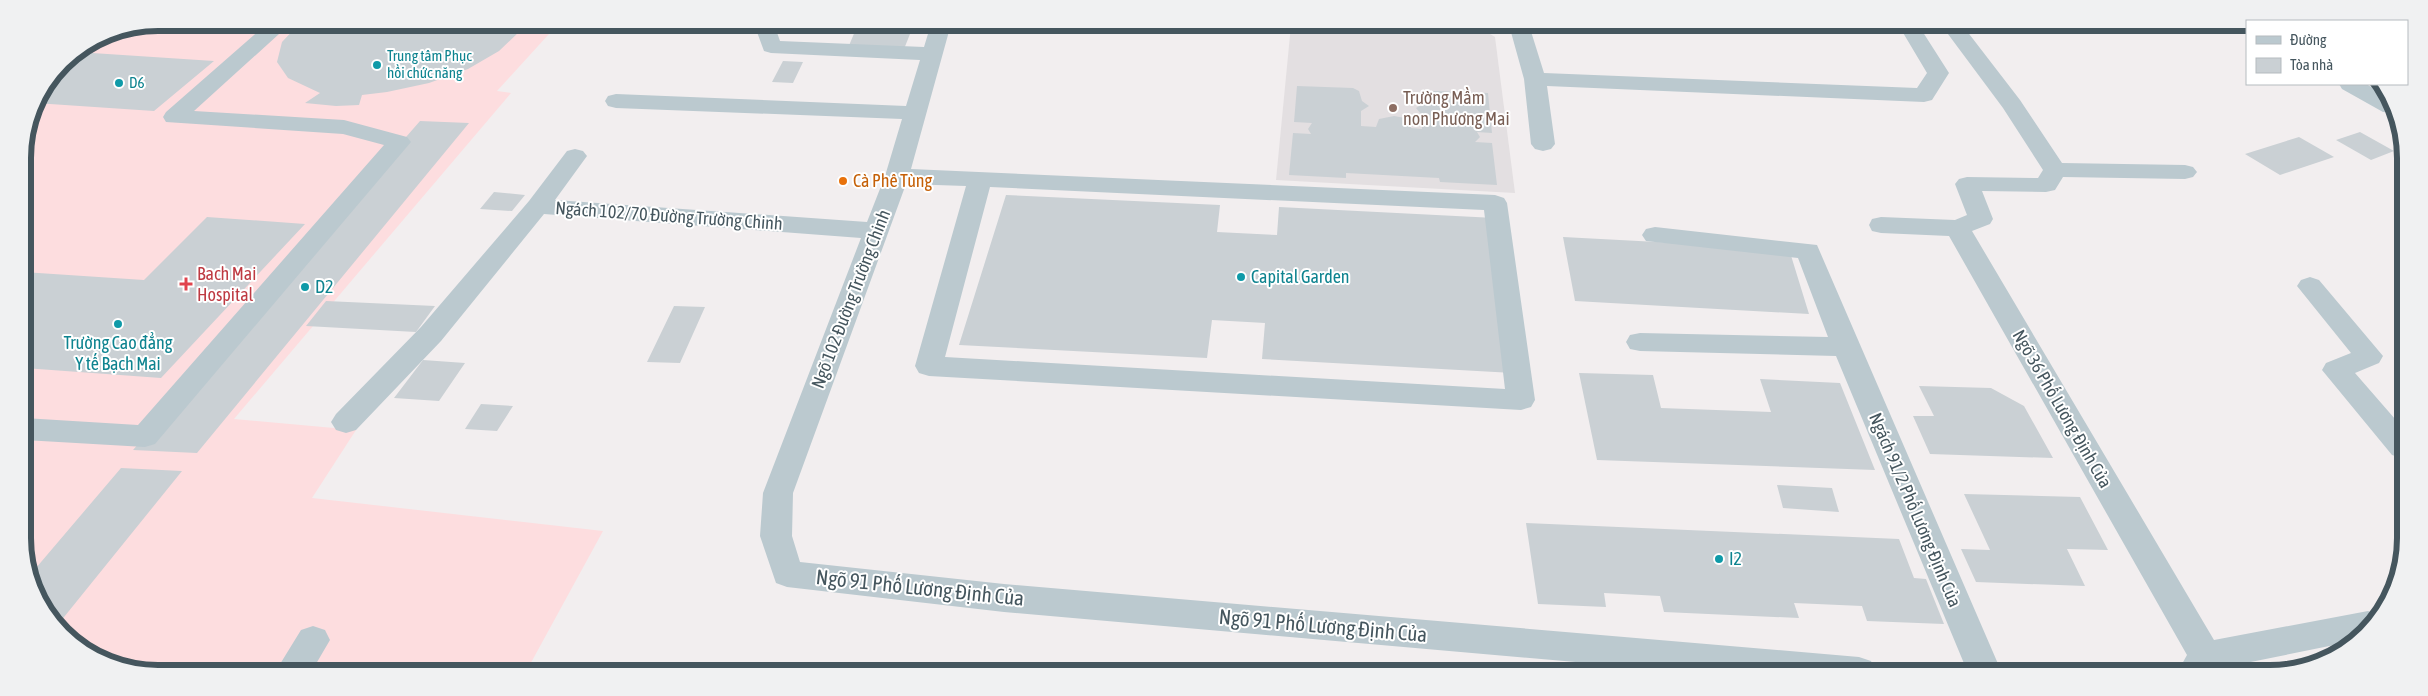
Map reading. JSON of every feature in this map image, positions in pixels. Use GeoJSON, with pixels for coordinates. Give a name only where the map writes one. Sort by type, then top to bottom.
{"type":"FeatureCollection","features":[{"type":"Feature","properties":{"kind":"street"},"geometry":{"type":"LineString","coordinates":[[1521,31],[1535,79],[1543,144]]}},
{"type":"Feature","properties":{"kind":"street"},"geometry":{"type":"LineString","coordinates":[[1535,79],[1924,95],[1938,73],[1912,31]]}},
{"type":"Feature","properties":{"kind":"street"},"geometry":{"type":"LineString","coordinates":[[1956,31],[2012,105],[2055,170]]}},
{"type":"Feature","properties":{"kind":"street"},"geometry":{"type":"LineString","coordinates":[[31,429],[144,436],[399,142],[344,127],[174,117],[271,32]]}},
{"type":"Feature","properties":{"kind":"street"},"geometry":{"type":"LineString","coordinates":[[766,32],[771,47],[931,54]]}},
{"type":"Feature","properties":{"kind":"street","name":"Ngõ 102 Đường Trường Chinh"},"geometry":{"type":"LineString","coordinates":[[787,574],[776,536],[778,493],[878,231],[917,113],[931,54],[938,32]]}},
{"type":"Feature","properties":{"kind":"street"},"geometry":{"type":"LineString","coordinates":[[2352,85],[2385,103]]}},
{"type":"Feature","properties":{"kind":"street"},"geometry":{"type":"LineString","coordinates":[[616,102],[917,113]]}},
{"type":"Feature","properties":{"kind":"street"},"geometry":{"type":"LineString","coordinates":[[538,206],[575,156]]}},
{"type":"Feature","properties":{"kind":"street"},"geometry":{"type":"LineString","coordinates":[[2055,170],[2184,172]]}},
{"type":"Feature","properties":{"kind":"street"},"geometry":{"type":"LineString","coordinates":[[1881,225],[1957,228],[1981,219],[1967,184],[2046,185],[2055,170]]}},
{"type":"Feature","properties":{"kind":"street"},"geometry":{"type":"LineString","coordinates":[[897,176],[1495,203],[1522,400],[929,366],[980,181]]}},
{"type":"Feature","properties":{"kind":"street","name":"Ngách 102/70 Đường Trường Chinh"},"geometry":{"type":"LineString","coordinates":[[346,422],[431,334],[538,206],[878,231]]}},
{"type":"Feature","properties":{"kind":"street","name":"Ngõ 36 Phố Lương Định Của"},"geometry":{"type":"LineString","coordinates":[[1957,228],[2200,664]]}},
{"type":"Feature","properties":{"kind":"street","name":"Ngách 91/2 Phố Lương Định Của"},"geometry":{"type":"LineString","coordinates":[[1656,235],[1808,251],[1846,348],[1981,664]]}},
{"type":"Feature","properties":{"kind":"street"},"geometry":{"type":"LineString","coordinates":[[2310,286],[2369,356],[2336,370],[2397,441]]}},
{"type":"Feature","properties":{"kind":"street"},"geometry":{"type":"LineString","coordinates":[[1640,342],[1846,348]]}},
{"type":"Feature","properties":{"kind":"street","name":"Ngõ 91 Phố Lương Định Của"},"geometry":{"type":"LineString","coordinates":[[787,574],[1004,598],[1769,664]]}},
{"type":"Feature","properties":{"kind":"street"},"geometry":{"type":"LineString","coordinates":[[2200,664],[2360,628]]}},
{"type":"Feature","properties":{"kind":"street"},"geometry":{"type":"LineString","coordinates":[[297,665],[313,640]]}},
{"type":"Feature","properties":{"kind":"shaded area","name":"Trường Mầm non Phương Mai"},"geometry":{"type":"Polygon","coordinates":[[[1290,31],[1486,31],[1495,37],[1515,193],[1276,180],[1290,31]]]}},
{"type":"Feature","properties":{"kind":"shaded area","name":"Bach Mai Hospital"},"geometry":{"type":"Polygon","coordinates":[[[150,32],[551,32],[497,91],[511,93],[234,419],[356,430],[312,498],[603,531],[530,665],[158,665],[141,664],[109,655],[81,639],[63,622],[44,594],[34,563],[31,538],[32,150],[34,133],[41,109],[57,81],[74,63],[102,44],[133,34],[150,32]]]}},
{"type":"Feature","properties":{"kind":"building","name":"Trung tâm Phục hồi chức năng"},"geometry":{"type":"Polygon","coordinates":[[[292,32],[519,32],[499,51],[468,69],[429,83],[362,95],[359,105],[336,106],[305,103],[320,93],[288,78],[277,62],[282,42],[292,32]]]}},
{"type":"Feature","properties":{"kind":"building"},"geometry":{"type":"Polygon","coordinates":[[[855,32],[911,32],[904,49],[848,48],[855,32]]]}},
{"type":"Feature","properties":{"kind":"building","name":"D6"},"geometry":{"type":"Polygon","coordinates":[[[88,53],[214,61],[154,111],[43,104],[57,81],[68,68],[88,53]]]}},
{"type":"Feature","properties":{"kind":"building"},"geometry":{"type":"Polygon","coordinates":[[[783,61],[803,62],[793,83],[772,82],[783,61]]]}},
{"type":"Feature","properties":{"kind":"building"},"geometry":{"type":"Polygon","coordinates":[[[1297,86],[1353,88],[1359,91],[1362,101],[1369,106],[1361,111],[1361,126],[1376,127],[1379,119],[1394,116],[1405,118],[1411,125],[1411,128],[1422,129],[1421,114],[1416,108],[1421,105],[1420,99],[1434,91],[1488,93],[1492,133],[1477,132],[1480,137],[1475,142],[1492,143],[1497,185],[1440,182],[1439,178],[1346,173],[1346,178],[1289,175],[1293,133],[1311,134],[1308,129],[1312,123],[1294,122],[1297,86]]]}},
{"type":"Feature","properties":{"kind":"building","name":"D2"},"geometry":{"type":"Polygon","coordinates":[[[420,121],[469,123],[197,453],[133,450],[420,121]]]}},
{"type":"Feature","properties":{"kind":"building"},"geometry":{"type":"Polygon","coordinates":[[[2360,132],[2394,151],[2371,160],[2336,140],[2360,132]]]}},
{"type":"Feature","properties":{"kind":"building"},"geometry":{"type":"Polygon","coordinates":[[[2299,137],[2334,157],[2280,175],[2245,154],[2299,137]]]}},
{"type":"Feature","properties":{"kind":"building"},"geometry":{"type":"Polygon","coordinates":[[[494,192],[525,195],[512,211],[480,209],[494,192]]]}},
{"type":"Feature","properties":{"kind":"building","name":"Capital Garden"},"geometry":{"type":"Polygon","coordinates":[[[1006,195],[1220,205],[1217,232],[1277,235],[1279,207],[1495,218],[1513,373],[1262,359],[1265,323],[1212,320],[1207,358],[959,345],[1006,195]]]}},
{"type":"Feature","properties":{"kind":"building","name":"Trường Cao đẳng Y tế Bạch Mai"},"geometry":{"type":"Polygon","coordinates":[[[207,217],[305,224],[161,378],[31,369],[32,273],[144,280],[207,217]]]}},
{"type":"Feature","properties":{"kind":"building"},"geometry":{"type":"Polygon","coordinates":[[[1563,237],[1789,249],[1809,314],[1575,301],[1563,237]]]}},
{"type":"Feature","properties":{"kind":"building"},"geometry":{"type":"Polygon","coordinates":[[[326,301],[435,306],[416,332],[306,326],[326,301]]]}},
{"type":"Feature","properties":{"kind":"building"},"geometry":{"type":"Polygon","coordinates":[[[674,306],[705,307],[680,363],[647,362],[674,306]]]}},
{"type":"Feature","properties":{"kind":"building"},"geometry":{"type":"Polygon","coordinates":[[[423,360],[465,363],[439,401],[394,398],[423,360]]]}},
{"type":"Feature","properties":{"kind":"building"},"geometry":{"type":"Polygon","coordinates":[[[1579,373],[1653,375],[1661,408],[1771,412],[1760,379],[1840,383],[1875,470],[1597,460],[1579,373]]]}},
{"type":"Feature","properties":{"kind":"building"},"geometry":{"type":"Polygon","coordinates":[[[1919,386],[1991,388],[2024,406],[2053,458],[1930,454],[1913,416],[1934,416],[1919,386]]]}},
{"type":"Feature","properties":{"kind":"building"},"geometry":{"type":"Polygon","coordinates":[[[481,404],[513,406],[497,431],[465,429],[481,404]]]}},
{"type":"Feature","properties":{"kind":"building"},"geometry":{"type":"Polygon","coordinates":[[[121,468],[182,471],[62,620],[44,594],[35,569],[121,468]]]}},
{"type":"Feature","properties":{"kind":"building"},"geometry":{"type":"Polygon","coordinates":[[[1777,485],[1832,488],[1839,512],[1783,508],[1777,485]]]}},
{"type":"Feature","properties":{"kind":"building"},"geometry":{"type":"Polygon","coordinates":[[[1964,494],[2080,497],[2108,550],[2067,549],[2085,586],[1976,582],[1961,549],[1990,550],[1964,494]]]}},
{"type":"Feature","properties":{"kind":"building","name":"I2"},"geometry":{"type":"Polygon","coordinates":[[[1526,523],[1899,539],[1914,578],[1926,579],[1944,624],[1867,621],[1862,606],[1794,603],[1799,618],[1664,612],[1660,596],[1604,593],[1606,607],[1538,604],[1526,523]]]}},
{"type":"Feature","properties":{"kind":"place","name":"Trung tâm Phục hồi chức năng"},"geometry":{"type":"Point","coordinates":[377,65]}},
{"type":"Feature","properties":{"kind":"place","name":"D6"},"geometry":{"type":"Point","coordinates":[119,83]}},
{"type":"Feature","properties":{"kind":"place","name":"Trường Mầm non Phương Mai"},"geometry":{"type":"Point","coordinates":[1393,108]}},
{"type":"Feature","properties":{"kind":"place","name":"Cà Phê Tùng"},"geometry":{"type":"Point","coordinates":[843,181]}},
{"type":"Feature","properties":{"kind":"place","name":"Capital Garden"},"geometry":{"type":"Point","coordinates":[1241,277]}},
{"type":"Feature","properties":{"kind":"place","name":"Bach Mai Hospital"},"geometry":{"type":"Point","coordinates":[186,284]}},
{"type":"Feature","properties":{"kind":"place","name":"D2"},"geometry":{"type":"Point","coordinates":[305,287]}},
{"type":"Feature","properties":{"kind":"place","name":"Trường Cao đẳng Y tế Bạch Mai"},"geometry":{"type":"Point","coordinates":[118,324]}},
{"type":"Feature","properties":{"kind":"place","name":"I2"},"geometry":{"type":"Point","coordinates":[1719,559]}}]}
